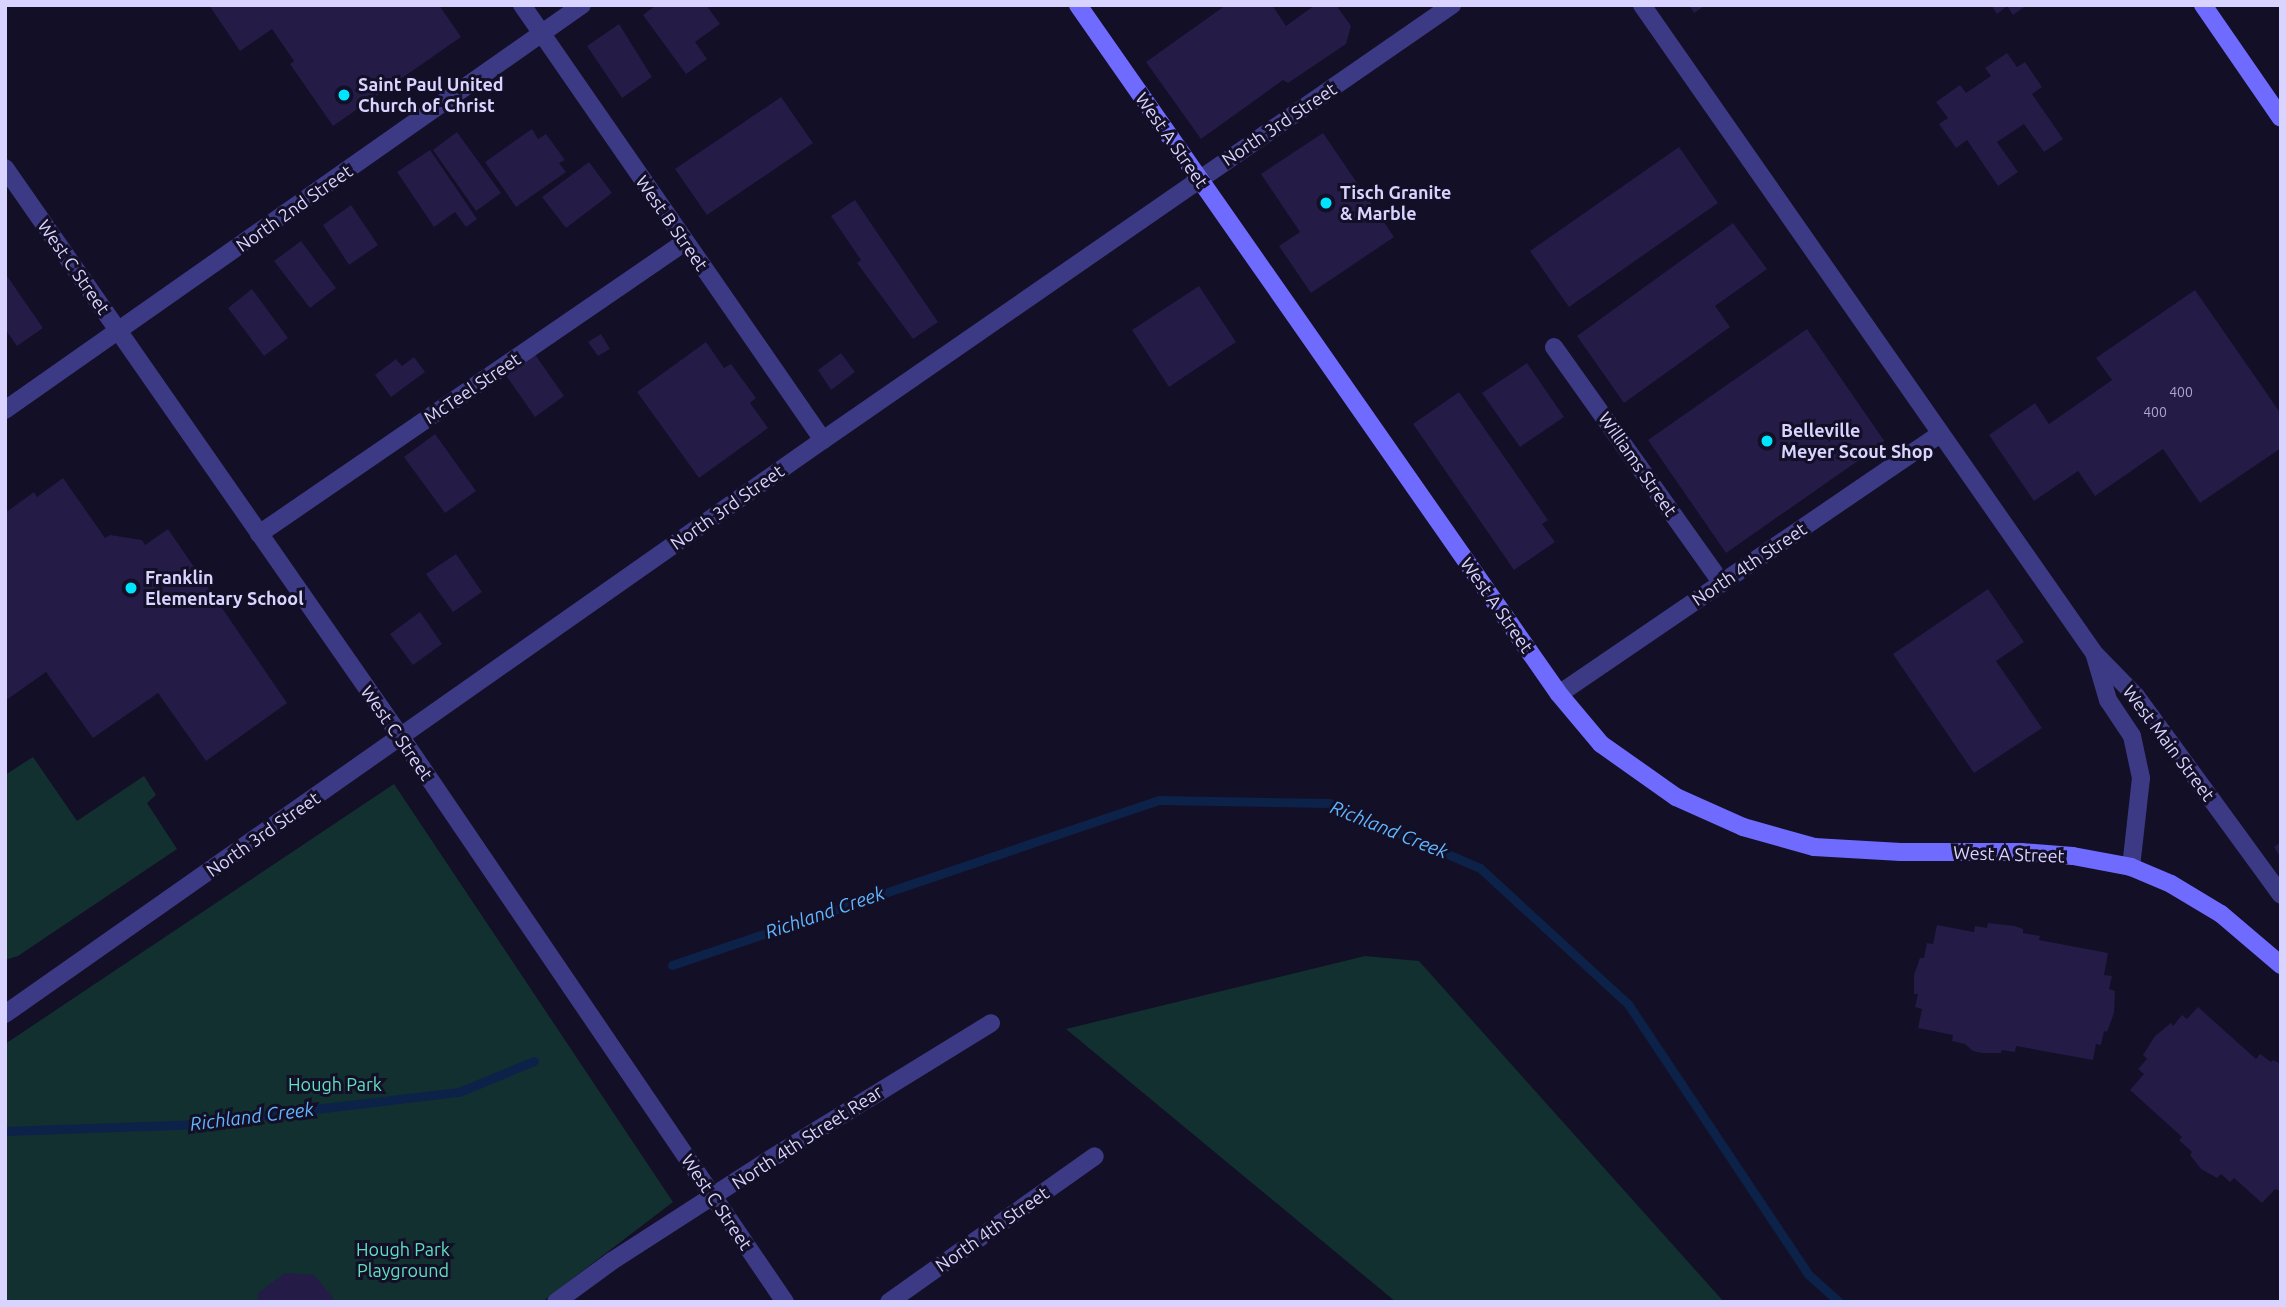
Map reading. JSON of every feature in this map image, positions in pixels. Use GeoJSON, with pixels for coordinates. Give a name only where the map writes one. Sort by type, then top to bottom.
{"type":"FeatureCollection","features":[{"type":"Feature","properties":{"kind":"main road","name":"West A Street"},"geometry":{"type":"LineString","coordinates":[[1078,5],[1559,694],[1601,744],[1638,774],[1676,797],[1743,827],[1814,847],[1901,852],[2021,852],[2073,856],[2131,867]]}},
{"type":"Feature","properties":{"kind":"main road"},"geometry":{"type":"LineString","coordinates":[[2203,5],[2281,118]]}},
{"type":"Feature","properties":{"kind":"main road"},"geometry":{"type":"LineString","coordinates":[[2131,867],[2171,884],[2221,914],[2281,965]]}},
{"type":"Feature","properties":{"kind":"street","name":"West B Street"},"geometry":{"type":"LineString","coordinates":[[522,5],[823,439]]}},
{"type":"Feature","properties":{"kind":"street","name":"North 2nd Street"},"geometry":{"type":"LineString","coordinates":[[5,410],[582,5]]}},
{"type":"Feature","properties":{"kind":"street","name":"North 3rd Street"},"geometry":{"type":"LineString","coordinates":[[5,1014],[823,439],[1452,5]]}},
{"type":"Feature","properties":{"kind":"street"},"geometry":{"type":"LineString","coordinates":[[1642,5],[1939,435],[2094,653]]}},
{"type":"Feature","properties":{"kind":"street","name":"West C Street"},"geometry":{"type":"LineString","coordinates":[[5,168],[401,737],[785,1302]]}},
{"type":"Feature","properties":{"kind":"street","name":"McTeel Street"},"geometry":{"type":"LineString","coordinates":[[259,534],[685,242]]}},
{"type":"Feature","properties":{"kind":"street","name":"Williams Street"},"geometry":{"type":"LineString","coordinates":[[1554,347],[1721,582]]}},
{"type":"Feature","properties":{"kind":"street","name":"North 4th Street"},"geometry":{"type":"LineString","coordinates":[[1559,694],[1939,435]]}},
{"type":"Feature","properties":{"kind":"street","name":"West Main Street"},"geometry":{"type":"LineString","coordinates":[[2094,653],[2108,700],[2132,736],[2141,778],[2131,867]]}},
{"type":"Feature","properties":{"kind":"street","name":"West Main Street"},"geometry":{"type":"LineString","coordinates":[[2094,653],[2136,696],[2281,895]]}},
{"type":"Feature","properties":{"kind":"street","name":"North 4th Street Rear"},"geometry":{"type":"LineString","coordinates":[[556,1302],[612,1261],[929,1059],[991,1023]]}},
{"type":"Feature","properties":{"kind":"street","name":"North 4th Street"},"geometry":{"type":"LineString","coordinates":[[889,1302],[1095,1156]]}},
{"type":"Feature","properties":{"kind":"green space"},"geometry":{"type":"Polygon","coordinates":[[[33,757],[77,821],[144,776],[156,795],[147,803],[177,849],[18,956],[5,960],[5,775],[33,757]]]}},
{"type":"Feature","properties":{"kind":"green space","name":"Hough Park"},"geometry":{"type":"Polygon","coordinates":[[[394,784],[673,1202],[542,1302],[5,1302],[5,1044],[394,784]]]}},
{"type":"Feature","properties":{"kind":"green space"},"geometry":{"type":"Polygon","coordinates":[[[1365,956],[1419,961],[1724,1302],[1396,1302],[1066,1029],[1365,956]]]}},
{"type":"Feature","properties":{"kind":"building","name":"Saint Paul United Church of Christ"},"geometry":{"type":"Polygon","coordinates":[[[209,5],[439,5],[461,37],[333,126],[290,64],[294,61],[272,29],[240,51],[209,5]]]}},
{"type":"Feature","properties":{"kind":"building"},"geometry":{"type":"Polygon","coordinates":[[[656,5],[706,5],[720,24],[695,42],[707,59],[686,74],[643,15],[656,5]]]}},
{"type":"Feature","properties":{"kind":"building"},"geometry":{"type":"Polygon","coordinates":[[[1226,5],[1272,5],[1286,26],[1315,5],[1336,5],[1351,26],[1346,44],[1288,83],[1283,80],[1201,139],[1146,62],[1226,5]]]}},
{"type":"Feature","properties":{"kind":"building"},"geometry":{"type":"Polygon","coordinates":[[[1689,5],[1706,5],[1694,13],[1689,5]]]}},
{"type":"Feature","properties":{"kind":"building"},"geometry":{"type":"Polygon","coordinates":[[[1991,5],[2027,5],[2013,15],[2007,6],[1997,14],[1991,5]]]}},
{"type":"Feature","properties":{"kind":"building"},"geometry":{"type":"Polygon","coordinates":[[[619,24],[652,77],[622,98],[587,46],[619,24]]]}},
{"type":"Feature","properties":{"kind":"building"},"geometry":{"type":"Polygon","coordinates":[[[2007,53],[2017,67],[2025,62],[2042,87],[2032,94],[2063,139],[2044,152],[2024,124],[1997,142],[2018,172],[1998,186],[1967,140],[1956,148],[1939,124],[1948,118],[1936,102],[1960,85],[1966,93],[1991,76],[1985,68],[2007,53]]]}},
{"type":"Feature","properties":{"kind":"building"},"geometry":{"type":"Polygon","coordinates":[[[781,97],[813,143],[707,215],[675,169],[781,97]]]}},
{"type":"Feature","properties":{"kind":"building"},"geometry":{"type":"Polygon","coordinates":[[[532,129],[538,139],[546,134],[565,160],[559,163],[566,172],[516,207],[485,162],[532,129]]]}},
{"type":"Feature","properties":{"kind":"building"},"geometry":{"type":"Polygon","coordinates":[[[457,132],[501,193],[476,211],[433,150],[457,132]]]}},
{"type":"Feature","properties":{"kind":"building","name":"Tisch Granite & Marble"},"geometry":{"type":"Polygon","coordinates":[[[1323,133],[1394,237],[1311,293],[1279,246],[1300,232],[1261,174],[1323,133]]]}},
{"type":"Feature","properties":{"kind":"building"},"geometry":{"type":"Polygon","coordinates":[[[1679,147],[1718,203],[1569,307],[1530,251],[1679,147]]]}},
{"type":"Feature","properties":{"kind":"building"},"geometry":{"type":"Polygon","coordinates":[[[430,150],[477,219],[466,227],[455,212],[434,227],[397,172],[430,150]]]}},
{"type":"Feature","properties":{"kind":"building"},"geometry":{"type":"Polygon","coordinates":[[[589,162],[612,193],[566,228],[542,197],[589,162]]]}},
{"type":"Feature","properties":{"kind":"building"},"geometry":{"type":"Polygon","coordinates":[[[855,200],[938,322],[913,339],[857,263],[861,260],[831,216],[855,200]]]}},
{"type":"Feature","properties":{"kind":"building"},"geometry":{"type":"Polygon","coordinates":[[[351,205],[378,245],[349,265],[323,225],[351,205]]]}},
{"type":"Feature","properties":{"kind":"building"},"geometry":{"type":"Polygon","coordinates":[[[1733,223],[1767,269],[1715,306],[1730,327],[1624,403],[1577,336],[1733,223]]]}},
{"type":"Feature","properties":{"kind":"building"},"geometry":{"type":"Polygon","coordinates":[[[301,241],[336,288],[310,308],[274,261],[301,241]]]}},
{"type":"Feature","properties":{"kind":"building"},"geometry":{"type":"Polygon","coordinates":[[[5,273],[43,328],[17,346],[5,329],[5,273]]]}},
{"type":"Feature","properties":{"kind":"building"},"geometry":{"type":"Polygon","coordinates":[[[1199,286],[1236,342],[1169,387],[1132,330],[1199,286]]]}},
{"type":"Feature","properties":{"kind":"building"},"geometry":{"type":"Polygon","coordinates":[[[252,289],[288,338],[264,356],[228,308],[252,289]]]}},
{"type":"Feature","properties":{"kind":"building"},"geometry":{"type":"Polygon","coordinates":[[[2195,290],[2281,414],[2281,448],[2200,503],[2163,449],[2095,496],[2078,471],[2034,501],[1989,435],[2035,403],[2049,424],[2112,380],[2096,358],[2195,290]]]}},
{"type":"Feature","properties":{"kind":"building","name":"Belleville Meyer Scout Shop"},"geometry":{"type":"Polygon","coordinates":[[[1807,329],[1885,442],[1726,553],[1648,440],[1807,329]]]}},
{"type":"Feature","properties":{"kind":"building"},"geometry":{"type":"Polygon","coordinates":[[[601,334],[610,349],[598,356],[588,342],[601,334]]]}},
{"type":"Feature","properties":{"kind":"building"},"geometry":{"type":"Polygon","coordinates":[[[706,342],[724,368],[731,364],[756,398],[750,403],[768,428],[699,478],[637,392],[706,342]]]}},
{"type":"Feature","properties":{"kind":"building"},"geometry":{"type":"Polygon","coordinates":[[[534,353],[564,396],[535,417],[505,374],[534,353]]]}},
{"type":"Feature","properties":{"kind":"building"},"geometry":{"type":"Polygon","coordinates":[[[841,353],[855,372],[831,390],[818,370],[841,353]]]}},
{"type":"Feature","properties":{"kind":"building"},"geometry":{"type":"Polygon","coordinates":[[[414,357],[425,372],[391,397],[375,375],[396,359],[402,366],[414,357]]]}},
{"type":"Feature","properties":{"kind":"building"},"geometry":{"type":"Polygon","coordinates":[[[1527,363],[1564,417],[1520,447],[1482,393],[1527,363]]]}},
{"type":"Feature","properties":{"kind":"building"},"geometry":{"type":"Polygon","coordinates":[[[1459,392],[1548,520],[1542,524],[1555,542],[1514,570],[1413,424],[1459,392]]]}},
{"type":"Feature","properties":{"kind":"building"},"geometry":{"type":"Polygon","coordinates":[[[435,434],[476,491],[445,513],[404,457],[435,434]]]}},
{"type":"Feature","properties":{"kind":"building"},"geometry":{"type":"Polygon","coordinates":[[[63,478],[105,538],[110,535],[142,540],[145,545],[168,529],[287,703],[206,761],[158,693],[93,738],[46,672],[5,701],[5,513],[34,492],[37,497],[63,478]]]}},
{"type":"Feature","properties":{"kind":"building"},"geometry":{"type":"Polygon","coordinates":[[[456,554],[482,592],[453,612],[426,574],[456,554]]]}},
{"type":"Feature","properties":{"kind":"building"},"geometry":{"type":"Polygon","coordinates":[[[1988,589],[2024,642],[1996,661],[2042,728],[1974,773],[1893,654],[1988,589]]]}},
{"type":"Feature","properties":{"kind":"building"},"geometry":{"type":"Polygon","coordinates":[[[420,612],[442,644],[413,665],[390,634],[420,612]]]}},
{"type":"Feature","properties":{"kind":"building"},"geometry":{"type":"Polygon","coordinates":[[[2281,842],[2281,858],[2274,847],[2281,842]]]}},
{"type":"Feature","properties":{"kind":"building"},"geometry":{"type":"Polygon","coordinates":[[[1988,923],[2015,926],[2023,929],[2023,933],[2040,936],[2039,940],[2108,953],[2104,975],[2112,976],[2109,989],[2115,991],[2114,1013],[2107,1032],[2104,1031],[2101,1045],[2096,1044],[2093,1060],[2016,1046],[2015,1052],[2002,1050],[2001,1053],[1982,1053],[1952,1041],[1953,1035],[1918,1028],[1922,1009],[1915,1007],[1918,994],[1914,994],[1914,975],[1920,958],[1924,958],[1927,943],[1933,944],[1937,925],[1974,932],[1975,926],[1987,928],[1988,923]]]}},
{"type":"Feature","properties":{"kind":"building"},"geometry":{"type":"Polygon","coordinates":[[[2198,1007],[2256,1059],[2260,1054],[2271,1062],[2273,1060],[2281,1064],[2281,1191],[2275,1189],[2262,1203],[2234,1178],[2230,1182],[2221,1174],[2217,1178],[2201,1169],[2190,1155],[2192,1152],[2179,1140],[2182,1137],[2130,1090],[2144,1074],[2138,1069],[2147,1059],[2143,1055],[2155,1036],[2171,1023],[2173,1026],[2182,1015],[2187,1019],[2198,1007]]]}},
{"type":"Feature","properties":{"kind":"building"},"geometry":{"type":"Polygon","coordinates":[[[285,1273],[314,1275],[333,1297],[333,1302],[258,1302],[258,1293],[285,1273]]]}},
{"type":"Feature","properties":{"kind":"waterway","name":"Richland Creek"},"geometry":{"type":"LineString","coordinates":[[672,965],[1159,800],[1329,803],[1480,868],[1628,1004],[1808,1274],[1839,1302]]}},
{"type":"Feature","properties":{"kind":"waterway","name":"Richland Creek"},"geometry":{"type":"LineString","coordinates":[[5,1131],[181,1125],[459,1092],[534,1061]]}},
{"type":"Feature","properties":{"kind":"place","name":"Saint Paul United Church of Christ"},"geometry":{"type":"Point","coordinates":[344,95]}},
{"type":"Feature","properties":{"kind":"place","name":"Tisch Granite & Marble"},"geometry":{"type":"Point","coordinates":[1326,203]}},
{"type":"Feature","properties":{"kind":"place","name":"Belleville Meyer Scout Shop"},"geometry":{"type":"Point","coordinates":[1767,441]}},
{"type":"Feature","properties":{"kind":"place","name":"Franklin Elementary School"},"geometry":{"type":"Point","coordinates":[131,588]}},
{"type":"Feature","properties":{"kind":"park label","name":"Hough Park Playground"},"geometry":{"type":"Point","coordinates":[403,1260]}}]}
